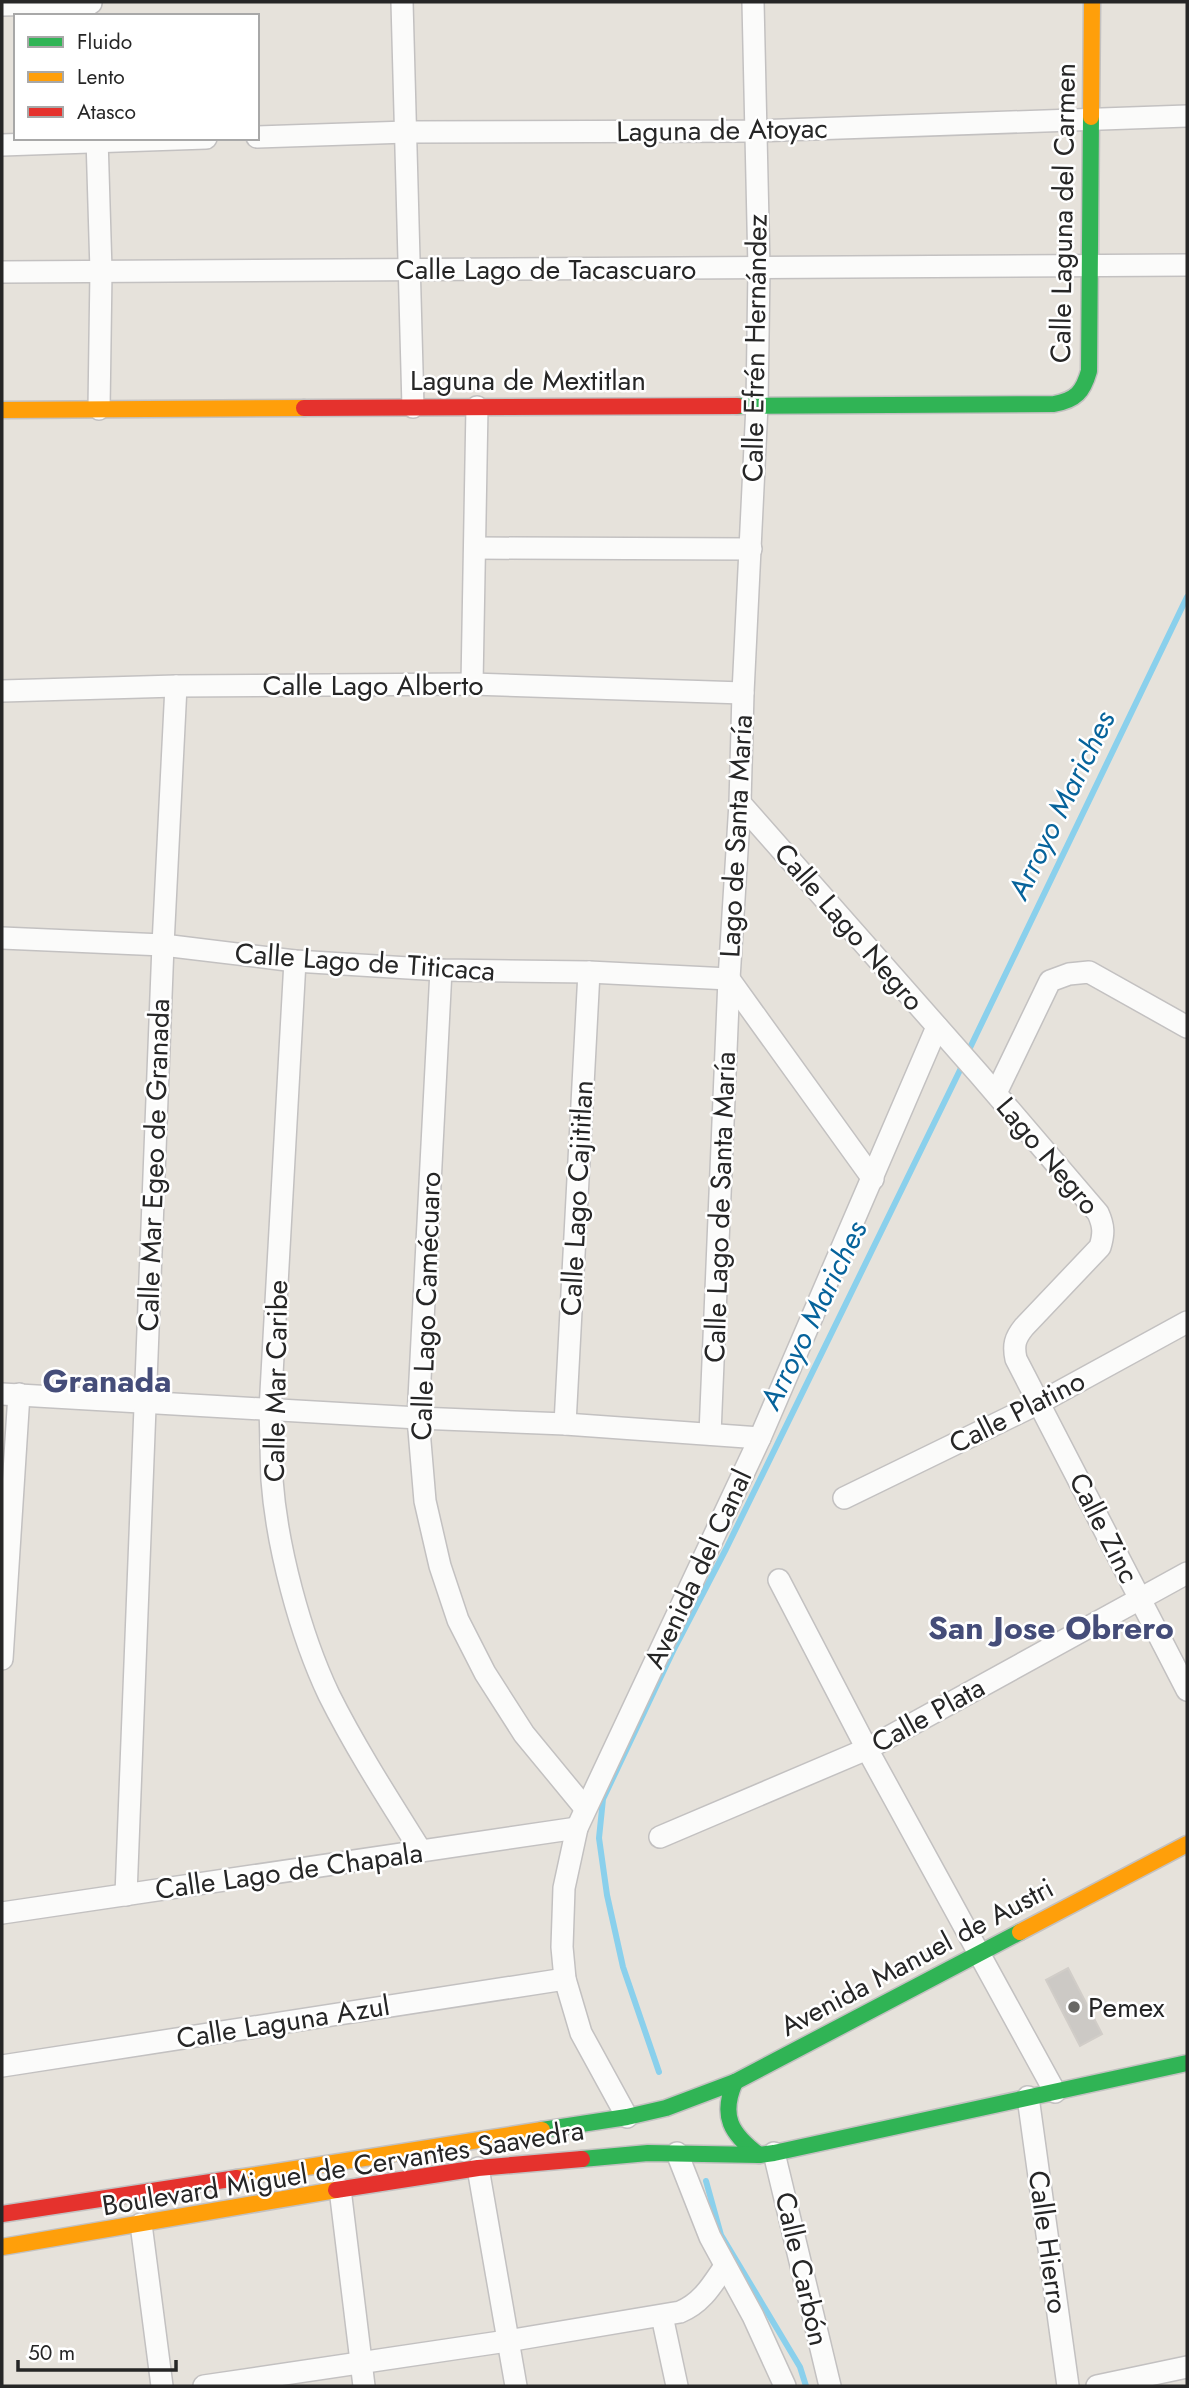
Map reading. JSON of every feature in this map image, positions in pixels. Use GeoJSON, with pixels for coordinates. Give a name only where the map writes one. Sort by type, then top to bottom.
{"type":"FeatureCollection","features":[{"type":"Feature","properties":{"kind":"main road","name":"Calle Laguna del Carmen"},"geometry":{"type":"LineString","coordinates":[[1055,404],[1072,401],[1085,389],[1089,370],[1092,2]]}},
{"type":"Feature","properties":{"kind":"main road","name":"Laguna de Mextitlan"},"geometry":{"type":"LineString","coordinates":[[2,410],[1055,404]]}},
{"type":"Feature","properties":{"kind":"main road","name":"Avenida Manuel de Austri"},"geometry":{"type":"LineString","coordinates":[[666,2108],[735,2082],[1187,1844]]}},
{"type":"Feature","properties":{"kind":"main road","name":"Boulevard Miguel de Cervantes Saavedra"},"geometry":{"type":"LineString","coordinates":[[2,2214],[637,2135],[677,2153],[766,2154],[1187,2063]]}},
{"type":"Feature","properties":{"kind":"main road"},"geometry":{"type":"LineString","coordinates":[[735,2082],[727,2099],[731,2129],[745,2146],[766,2154]]}},
{"type":"Feature","properties":{"kind":"main road","name":"Boulevard Miguel de Cervantes Saavedra"},"geometry":{"type":"LineString","coordinates":[[2,2247],[478,2168],[637,2135],[666,2108]]}},
{"type":"Feature","properties":{"kind":"street"},"geometry":{"type":"LineString","coordinates":[[2,5],[91,2]]}},
{"type":"Feature","properties":{"kind":"street"},"geometry":{"type":"LineString","coordinates":[[402,2],[413,407]]}},
{"type":"Feature","properties":{"kind":"street","name":"Calle Efrén Hernández"},"geometry":{"type":"LineString","coordinates":[[743,694],[757,405],[759,268],[753,2]]}},
{"type":"Feature","properties":{"kind":"street","name":"Laguna de Atoyac"},"geometry":{"type":"LineString","coordinates":[[259,137],[407,132],[755,131],[1187,116]]}},
{"type":"Feature","properties":{"kind":"street"},"geometry":{"type":"LineString","coordinates":[[2,145],[97,140],[101,271],[99,409]]}},
{"type":"Feature","properties":{"kind":"street","name":"Calle Lago de Tacascuaro"},"geometry":{"type":"LineString","coordinates":[[2,272],[1187,265]]}},
{"type":"Feature","properties":{"kind":"street"},"geometry":{"type":"LineString","coordinates":[[472,684],[477,407]]}},
{"type":"Feature","properties":{"kind":"street"},"geometry":{"type":"LineString","coordinates":[[475,548],[751,549]]}},
{"type":"Feature","properties":{"kind":"street","name":"Calle Lago Alberto"},"geometry":{"type":"LineString","coordinates":[[2,691],[176,686],[472,684],[743,694]]}},
{"type":"Feature","properties":{"kind":"street","name":"Calle Mar Egeo de Granada"},"geometry":{"type":"LineString","coordinates":[[126,1895],[163,945],[176,686]]}},
{"type":"Feature","properties":{"kind":"street","name":"Lago de Santa María"},"geometry":{"type":"LineString","coordinates":[[729,979],[740,803],[743,694]]}},
{"type":"Feature","properties":{"kind":"street","name":"Calle Lago Negro"},"geometry":{"type":"LineString","coordinates":[[740,803],[957,1050]]}},
{"type":"Feature","properties":{"kind":"street","name":"Calle Lago de Titicaca"},"geometry":{"type":"LineString","coordinates":[[2,938],[163,945],[295,961],[441,970],[589,972],[729,979]]}},
{"type":"Feature","properties":{"kind":"street","name":"Calle Mar Caribe"},"geometry":{"type":"LineString","coordinates":[[295,961],[270,1410],[272,1480],[278,1531],[297,1609],[328,1693],[365,1763],[421,1851]]}},
{"type":"Feature","properties":{"kind":"street","name":"Calle Lago Camécuaro"},"geometry":{"type":"LineString","coordinates":[[441,970],[418,1418],[425,1501],[440,1566],[458,1620],[485,1673],[581,1818]]}},
{"type":"Feature","properties":{"kind":"street","name":"Calle Lago Cajititlan"},"geometry":{"type":"LineString","coordinates":[[565,1424],[589,972]]}},
{"type":"Feature","properties":{"kind":"street"},"geometry":{"type":"LineString","coordinates":[[996,1093],[1050,981],[1069,974],[1089,972],[1187,1027]]}},
{"type":"Feature","properties":{"kind":"street"},"geometry":{"type":"LineString","coordinates":[[729,979],[873,1179]]}},
{"type":"Feature","properties":{"kind":"street","name":"Calle Lago de Santa María"},"geometry":{"type":"LineString","coordinates":[[710,1434],[729,979]]}},
{"type":"Feature","properties":{"kind":"street","name":"Avenida del Canal"},"geometry":{"type":"LineString","coordinates":[[637,2135],[581,2034],[565,1979],[562,1947],[564,1888],[581,1818],[760,1438],[937,1027]]}},
{"type":"Feature","properties":{"kind":"street","name":"Lago Negro"},"geometry":{"type":"LineString","coordinates":[[957,1050],[1092,1204],[1103,1223],[1104,1234],[1100,1247],[1015,1338],[1016,1359],[1039,1403]]}},
{"type":"Feature","properties":{"kind":"street","name":"Calle Platino"},"geometry":{"type":"LineString","coordinates":[[844,1498],[1039,1403],[1187,1322]]}},
{"type":"Feature","properties":{"kind":"street"},"geometry":{"type":"LineString","coordinates":[[2,1659],[10,1394],[565,1424],[760,1438]]}},
{"type":"Feature","properties":{"kind":"street","name":"Calle Zinc"},"geometry":{"type":"LineString","coordinates":[[1039,1403],[1187,1690]]}},
{"type":"Feature","properties":{"kind":"street","name":"Calle Plata"},"geometry":{"type":"LineString","coordinates":[[660,1837],[867,1749],[1187,1573]]}},
{"type":"Feature","properties":{"kind":"street"},"geometry":{"type":"LineString","coordinates":[[779,1580],[867,1749],[1055,2092]]}},
{"type":"Feature","properties":{"kind":"street","name":"Calle Lago de Chapala"},"geometry":{"type":"LineString","coordinates":[[2,1913],[421,1851],[581,1818]]}},
{"type":"Feature","properties":{"kind":"street","name":"Calle Laguna Azul"},"geometry":{"type":"LineString","coordinates":[[2,2066],[565,1979]]}},
{"type":"Feature","properties":{"kind":"street","name":"Calle Hierro"},"geometry":{"type":"LineString","coordinates":[[1028,2097],[1068,2386]]}},
{"type":"Feature","properties":{"kind":"street"},"geometry":{"type":"LineString","coordinates":[[677,2153],[698,2209],[724,2266],[753,2316],[785,2386]]}},
{"type":"Feature","properties":{"kind":"street","name":"Calle Carbón"},"geometry":{"type":"LineString","coordinates":[[766,2154],[830,2386]]}},
{"type":"Feature","properties":{"kind":"street"},"geometry":{"type":"LineString","coordinates":[[478,2168],[516,2386]]}},
{"type":"Feature","properties":{"kind":"street"},"geometry":{"type":"LineString","coordinates":[[340,2189],[365,2386]]}},
{"type":"Feature","properties":{"kind":"street"},"geometry":{"type":"LineString","coordinates":[[141,2224],[162,2386]]}},
{"type":"Feature","properties":{"kind":"street"},"geometry":{"type":"LineString","coordinates":[[204,2386],[507,2342],[662,2316],[692,2307],[706,2294],[724,2266]]}},
{"type":"Feature","properties":{"kind":"street"},"geometry":{"type":"LineString","coordinates":[[662,2316],[677,2386]]}},
{"type":"Feature","properties":{"kind":"street"},"geometry":{"type":"LineString","coordinates":[[1097,2386],[1187,2367]]}},
{"type":"Feature","properties":{"kind":"building","name":"Pemex"},"geometry":{"type":"Polygon","coordinates":[[[1068,1968],[1102,2034],[1080,2046],[1046,1980],[1068,1968]]]}},
{"type":"Feature","properties":{"kind":"waterway","name":"Arroyo Mariches"},"geometry":{"type":"LineString","coordinates":[[967,1054],[1187,597]]}},
{"type":"Feature","properties":{"kind":"waterway","name":"Arroyo Mariches"},"geometry":{"type":"LineString","coordinates":[[659,2072],[623,1967],[607,1895],[599,1838],[603,1799],[674,1649],[726,1549],[963,1064]]}},
{"type":"Feature","properties":{"kind":"waterway","name":"Arroyo Mariches"},"geometry":{"type":"LineString","coordinates":[[706,2181],[721,2235],[800,2367],[806,2386]]}},
{"type":"Feature","properties":{"kind":"traffic: fast"},"geometry":{"type":"LineString","coordinates":[[737,406],[1054,404],[1078,394],[1089,371],[1091,117]]}},
{"type":"Feature","properties":{"kind":"traffic: fast"},"geometry":{"type":"LineString","coordinates":[[542,2130],[666,2108],[735,2082],[1020,1932]]}},
{"type":"Feature","properties":{"kind":"traffic: fast"},"geometry":{"type":"LineString","coordinates":[[582,2159],[648,2153],[774,2153],[1187,2063]]}},
{"type":"Feature","properties":{"kind":"traffic: fast"},"geometry":{"type":"LineString","coordinates":[[735,2082],[728,2105],[731,2123],[741,2140],[759,2155]]}},
{"type":"Feature","properties":{"kind":"traffic: slow"},"geometry":{"type":"LineString","coordinates":[[1091,117],[1092,2]]}},
{"type":"Feature","properties":{"kind":"traffic: slow"},"geometry":{"type":"LineString","coordinates":[[2,410],[304,408]]}},
{"type":"Feature","properties":{"kind":"traffic: slow"},"geometry":{"type":"LineString","coordinates":[[1020,1932],[1187,1844]]}},
{"type":"Feature","properties":{"kind":"traffic: slow"},"geometry":{"type":"LineString","coordinates":[[237,2178],[542,2130]]}},
{"type":"Feature","properties":{"kind":"traffic: slow"},"geometry":{"type":"LineString","coordinates":[[2,2247],[336,2190]]}},
{"type":"Feature","properties":{"kind":"traffic: jam"},"geometry":{"type":"LineString","coordinates":[[304,408],[737,406]]}},
{"type":"Feature","properties":{"kind":"traffic: jam"},"geometry":{"type":"LineString","coordinates":[[336,2190],[478,2168],[582,2159]]}},
{"type":"Feature","properties":{"kind":"traffic: jam"},"geometry":{"type":"LineString","coordinates":[[2,2214],[237,2178]]}},
{"type":"Feature","properties":{"kind":"place","name":"Pemex"},"geometry":{"type":"Point","coordinates":[1074,2007]}},
{"type":"Feature","properties":{"kind":"district","name":"Granada"},"geometry":{"type":"Point","coordinates":[107,1381]}},
{"type":"Feature","properties":{"kind":"district","name":"San Jose Obrero"},"geometry":{"type":"Point","coordinates":[1051,1628]}}]}
